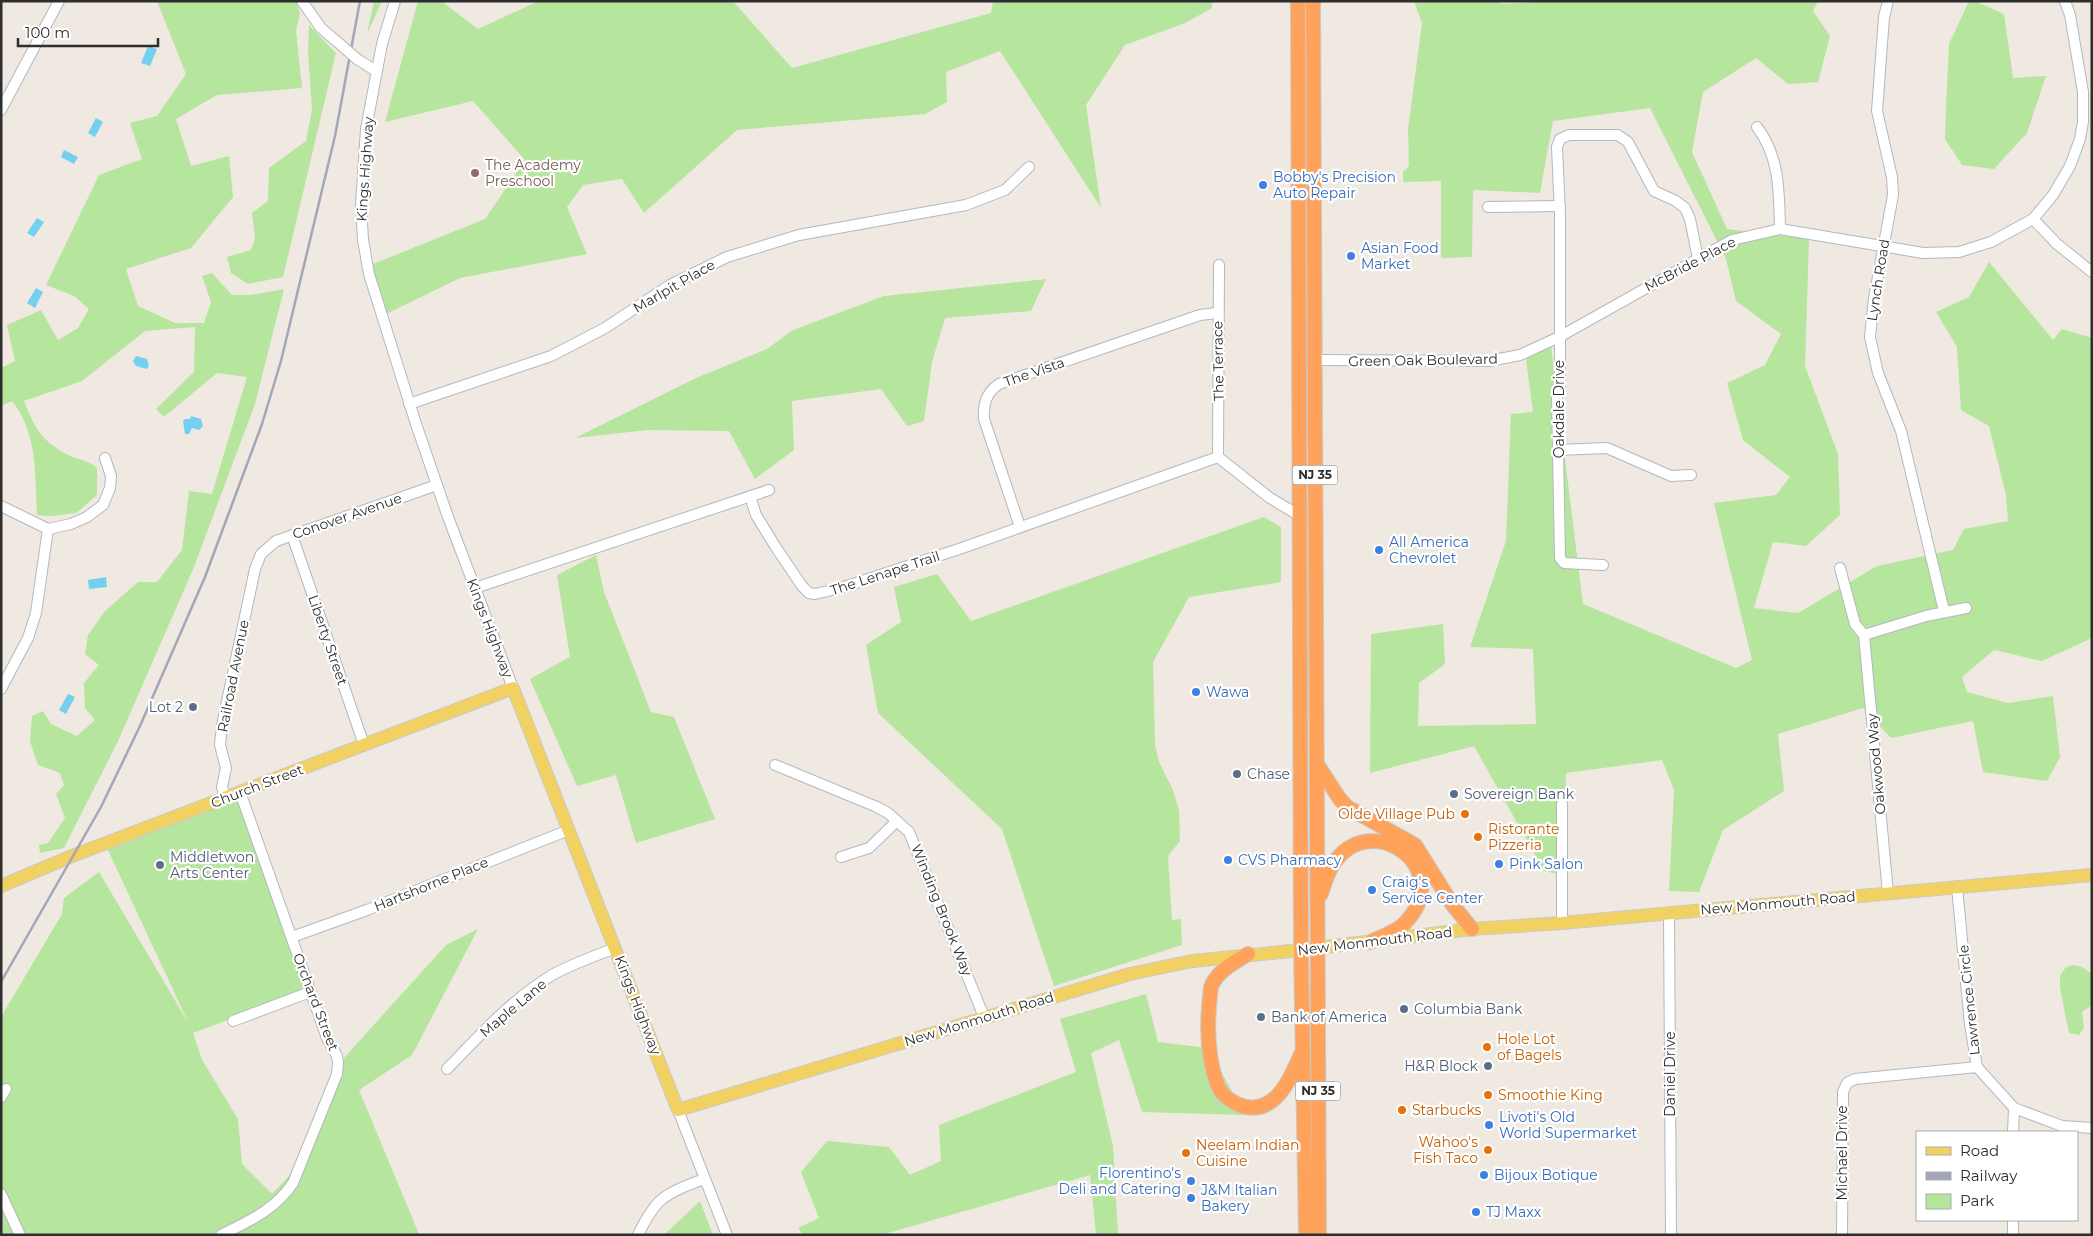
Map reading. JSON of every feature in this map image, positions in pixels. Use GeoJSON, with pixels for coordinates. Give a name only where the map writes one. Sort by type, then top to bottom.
{"type":"FeatureCollection","features":[{"type":"Feature","properties":{"kind":"highway","name":"NJ 35"},"geometry":{"type":"LineString","coordinates":[[1298,1],[1301,950],[1306,1235]]}},
{"type":"Feature","properties":{"kind":"highway","name":"NJ 35"},"geometry":{"type":"LineString","coordinates":[[1313,1],[1313,360],[1317,611],[1319,1235]]}},
{"type":"Feature","properties":{"kind":"highway"},"geometry":{"type":"LineString","coordinates":[[1316,764],[1339,798],[1347,806],[1415,845],[1452,904],[1472,929]]}},
{"type":"Feature","properties":{"kind":"highway"},"geometry":{"type":"LineString","coordinates":[[1318,902],[1332,866],[1351,847],[1370,841],[1381,841],[1400,848],[1409,855],[1417,868],[1420,878],[1421,898],[1417,909],[1402,926],[1370,942]]}},
{"type":"Feature","properties":{"kind":"highway"},"geometry":{"type":"LineString","coordinates":[[1248,954],[1213,980],[1211,987],[1210,1039],[1218,1086],[1228,1098],[1243,1106],[1267,1104],[1276,1098],[1290,1082],[1303,1049]]}},
{"type":"Feature","properties":{"kind":"main road","name":"Church Street"},"geometry":{"type":"LineString","coordinates":[[1,886],[72,856],[513,688]]}},
{"type":"Feature","properties":{"kind":"main road","name":"Kings Highway"},"geometry":{"type":"LineString","coordinates":[[513,688],[678,1110]]}},
{"type":"Feature","properties":{"kind":"main road","name":"New Monmouth Road"},"geometry":{"type":"LineString","coordinates":[[678,1110],[984,1017],[1156,968],[1192,960],[1301,950],[1472,929],[1562,923],[2092,875]]}},
{"type":"Feature","properties":{"kind":"street"},"geometry":{"type":"LineString","coordinates":[[1,110],[60,1]]}},
{"type":"Feature","properties":{"kind":"street"},"geometry":{"type":"LineString","coordinates":[[302,1],[321,28],[357,59],[376,71]]}},
{"type":"Feature","properties":{"kind":"street","name":"Kings Highway"},"geometry":{"type":"LineString","coordinates":[[395,1],[376,71],[366,139],[361,204],[363,240],[369,274],[409,404],[437,485],[513,688]]}},
{"type":"Feature","properties":{"kind":"street","name":"Lynch Road"},"geometry":{"type":"LineString","coordinates":[[1888,1],[1884,17],[1877,111],[1893,184],[1871,317],[1872,350],[1878,372],[1901,431],[1944,612]]}},
{"type":"Feature","properties":{"kind":"street"},"geometry":{"type":"LineString","coordinates":[[2065,1],[2070,15],[2083,92],[2083,122],[2070,166],[2053,195],[2033,219],[2057,244],[2092,272]]}},
{"type":"Feature","properties":{"kind":"street"},"geometry":{"type":"LineString","coordinates":[[1758,127],[1771,147],[1777,174],[1780,228]]}},
{"type":"Feature","properties":{"kind":"street","name":"Oakdale Drive"},"geometry":{"type":"LineString","coordinates":[[1603,564],[1564,563],[1560,558],[1558,450],[1560,210],[1557,147],[1560,139],[1569,135],[1618,135],[1628,142],[1654,191],[1676,201],[1685,208],[1690,219],[1698,259]]}},
{"type":"Feature","properties":{"kind":"street","name":"Marlpit Place"},"geometry":{"type":"LineString","coordinates":[[409,404],[551,356],[605,328],[670,285],[727,257],[800,235],[966,205],[1005,190],[1029,168]]}},
{"type":"Feature","properties":{"kind":"street"},"geometry":{"type":"LineString","coordinates":[[1488,207],[1560,210]]}},
{"type":"Feature","properties":{"kind":"street","name":"McBride Place"},"geometry":{"type":"LineString","coordinates":[[1559,337],[1732,240],[1780,228],[1923,253],[1959,252],[1991,242],[2033,219]]}},
{"type":"Feature","properties":{"kind":"street","name":"The Terrace"},"geometry":{"type":"LineString","coordinates":[[1218,457],[1219,343],[1217,313],[1219,265]]}},
{"type":"Feature","properties":{"kind":"street","name":"The Vista"},"geometry":{"type":"LineString","coordinates":[[1020,527],[984,419],[983,408],[989,393],[998,384],[1200,315],[1217,313]]}},
{"type":"Feature","properties":{"kind":"street","name":"Green Oak Boulevard"},"geometry":{"type":"LineString","coordinates":[[1313,360],[1489,361],[1520,355],[1559,337]]}},
{"type":"Feature","properties":{"kind":"street"},"geometry":{"type":"LineString","coordinates":[[1558,450],[1607,448],[1671,476],[1691,475]]}},
{"type":"Feature","properties":{"kind":"street"},"geometry":{"type":"LineString","coordinates":[[1218,457],[1270,498],[1300,516]]}},
{"type":"Feature","properties":{"kind":"street","name":"The Lenape Trail"},"geometry":{"type":"LineString","coordinates":[[750,496],[756,515],[775,546],[802,586],[809,593],[815,594],[850,585],[1143,485],[1218,457]]}},
{"type":"Feature","properties":{"kind":"street"},"geometry":{"type":"LineString","coordinates":[[1,506],[48,529],[71,524],[86,517],[103,505],[110,488],[110,476],[105,458]]}},
{"type":"Feature","properties":{"kind":"street","name":"Conover Avenue"},"geometry":{"type":"LineString","coordinates":[[262,554],[276,541],[437,485]]}},
{"type":"Feature","properties":{"kind":"street"},"geometry":{"type":"LineString","coordinates":[[475,588],[769,490]]}},
{"type":"Feature","properties":{"kind":"street"},"geometry":{"type":"LineString","coordinates":[[1,689],[28,638],[36,612],[48,529]]}},
{"type":"Feature","properties":{"kind":"street","name":"Liberty Street"},"geometry":{"type":"LineString","coordinates":[[292,535],[364,745]]}},
{"type":"Feature","properties":{"kind":"street","name":"Railroad Avenue"},"geometry":{"type":"LineString","coordinates":[[225,798],[222,787],[226,768],[220,745],[222,725],[255,570],[262,554]]}},
{"type":"Feature","properties":{"kind":"street"},"geometry":{"type":"LineString","coordinates":[[1840,568],[1855,624],[1864,635],[1944,612],[1966,608]]}},
{"type":"Feature","properties":{"kind":"street","name":"Oakwood Way"},"geometry":{"type":"LineString","coordinates":[[1864,635],[1888,893]]}},
{"type":"Feature","properties":{"kind":"street","name":"Winding Brook Way"},"geometry":{"type":"LineString","coordinates":[[775,765],[877,807],[904,826],[914,841],[984,1017]]}},
{"type":"Feature","properties":{"kind":"street","name":"Orchard Street"},"geometry":{"type":"LineString","coordinates":[[221,1235],[268,1210],[286,1193],[293,1183],[332,1090],[338,1063],[310,992],[240,792]]}},
{"type":"Feature","properties":{"kind":"street"},"geometry":{"type":"LineString","coordinates":[[1562,804],[1562,923]]}},
{"type":"Feature","properties":{"kind":"street"},"geometry":{"type":"LineString","coordinates":[[841,857],[869,848],[897,820]]}},
{"type":"Feature","properties":{"kind":"street","name":"Hartshorne Place"},"geometry":{"type":"LineString","coordinates":[[292,937],[368,910],[569,830]]}},
{"type":"Feature","properties":{"kind":"street","name":"Lawrence Circle"},"geometry":{"type":"LineString","coordinates":[[1957,887],[1970,1024],[1977,1067],[2014,1108],[2062,1126],[2092,1128]]}},
{"type":"Feature","properties":{"kind":"street","name":"Daniel Drive"},"geometry":{"type":"LineString","coordinates":[[1669,913],[1671,1235]]}},
{"type":"Feature","properties":{"kind":"street","name":"Maple Lane"},"geometry":{"type":"LineString","coordinates":[[447,1069],[494,1020],[538,984],[554,974],[615,948]]}},
{"type":"Feature","properties":{"kind":"street"},"geometry":{"type":"LineString","coordinates":[[233,1021],[310,992]]}},
{"type":"Feature","properties":{"kind":"street","name":"Michael Drive"},"geometry":{"type":"LineString","coordinates":[[1842,1235],[1842,1092],[1847,1084],[1855,1079],[1977,1067]]}},
{"type":"Feature","properties":{"kind":"street"},"geometry":{"type":"LineString","coordinates":[[2013,1131],[2014,1108]]}},
{"type":"Feature","properties":{"kind":"street","name":"Kings Highway"},"geometry":{"type":"LineString","coordinates":[[678,1110],[727,1235]]}},
{"type":"Feature","properties":{"kind":"street"},"geometry":{"type":"LineString","coordinates":[[638,1235],[648,1214],[660,1199],[704,1179]]}},
{"type":"Feature","properties":{"kind":"street"},"geometry":{"type":"LineString","coordinates":[[1,1194],[20,1235]]}},
{"type":"Feature","properties":{"kind":"street"},"geometry":{"type":"LineString","coordinates":[[2013,1221],[2013,1235]]}},
{"type":"Feature","properties":{"kind":"green space"},"geometry":{"type":"Polygon","coordinates":[[[157,1],[296,1],[300,14],[296,31],[302,88],[217,95],[176,119],[191,166],[229,156],[233,197],[191,248],[126,269],[138,306],[175,323],[204,323],[211,302],[202,276],[212,273],[232,295],[251,295],[284,289],[255,404],[194,567],[118,741],[64,848],[40,853],[39,845],[48,843],[65,818],[56,794],[64,785],[60,773],[38,765],[30,741],[32,716],[43,711],[51,724],[77,736],[95,720],[85,708],[84,683],[99,665],[85,654],[88,635],[105,611],[138,582],[157,582],[182,550],[189,491],[212,494],[247,377],[217,373],[164,417],[156,409],[194,372],[195,327],[145,331],[82,381],[24,401],[32,419],[45,439],[59,450],[97,468],[97,495],[76,513],[52,516],[37,515],[34,455],[27,427],[12,401],[1,406],[1,368],[15,361],[7,325],[41,310],[58,340],[78,328],[89,309],[74,296],[46,285],[99,175],[142,159],[130,123],[157,116],[186,74],[157,1]]]}},
{"type":"Feature","properties":{"kind":"green space"},"geometry":{"type":"Polygon","coordinates":[[[374,1],[382,1],[367,34],[374,1]]]}},
{"type":"Feature","properties":{"kind":"green space"},"geometry":{"type":"Polygon","coordinates":[[[418,1],[441,1],[478,29],[539,1],[733,1],[792,68],[991,13],[993,1],[1212,1],[1212,8],[1185,23],[1125,45],[1086,105],[1101,208],[1000,51],[946,72],[947,102],[925,114],[737,130],[644,213],[622,179],[583,185],[567,207],[587,254],[460,278],[382,316],[368,266],[485,219],[525,160],[473,101],[385,122],[418,1]]]}},
{"type":"Feature","properties":{"kind":"green space"},"geometry":{"type":"Polygon","coordinates":[[[1414,1],[1498,1],[1502,4],[1548,1],[1818,1],[1813,11],[1830,36],[1818,82],[1788,84],[1756,58],[1703,92],[1692,152],[1727,229],[1809,239],[1805,366],[1838,454],[1840,515],[1806,546],[1773,542],[1754,608],[1798,613],[1877,566],[1953,550],[1964,529],[2008,521],[2006,495],[1989,426],[1961,410],[1957,347],[1936,312],[1969,297],[1989,262],[2053,340],[2062,329],[2092,338],[2092,638],[2042,661],[1994,650],[1962,677],[1967,692],[2008,703],[2053,696],[2060,757],[2047,781],[1983,772],[1973,721],[1891,738],[1863,708],[1778,734],[1784,791],[1723,830],[1699,892],[1669,891],[1674,790],[1662,760],[1566,773],[1562,875],[1544,871],[1474,746],[1370,773],[1371,634],[1443,624],[1445,664],[1419,683],[1418,726],[1536,724],[1533,649],[1470,647],[1506,541],[1511,414],[1533,412],[1526,359],[1551,346],[1583,604],[1736,668],[1752,660],[1714,503],[1776,495],[1790,477],[1743,440],[1727,383],[1765,365],[1781,334],[1736,301],[1726,259],[1650,108],[1553,121],[1540,193],[1473,190],[1472,257],[1441,258],[1441,181],[1403,182],[1403,172],[1409,166],[1408,130],[1422,23],[1414,1]]]}},
{"type":"Feature","properties":{"kind":"green space"},"geometry":{"type":"Polygon","coordinates":[[[1969,1],[1975,1],[2004,14],[2013,78],[2046,76],[2027,133],[1994,169],[1962,165],[1945,139],[1949,44],[1969,1]]]}},
{"type":"Feature","properties":{"kind":"green space"},"geometry":{"type":"Polygon","coordinates":[[[309,25],[336,53],[283,277],[248,284],[231,273],[227,257],[251,250],[255,238],[252,213],[268,201],[269,168],[306,141],[312,110],[308,52],[309,25]]]}},
{"type":"Feature","properties":{"kind":"green space"},"geometry":{"type":"Polygon","coordinates":[[[1046,279],[1031,311],[945,318],[932,362],[924,421],[907,426],[881,389],[792,401],[794,450],[755,479],[729,431],[648,430],[575,438],[696,378],[767,349],[793,330],[884,296],[1046,279]]]}},
{"type":"Feature","properties":{"kind":"green space"},"geometry":{"type":"Polygon","coordinates":[[[1264,517],[1281,527],[1281,582],[1189,597],[1153,662],[1155,745],[1159,762],[1173,790],[1179,811],[1180,841],[1168,856],[1172,920],[1181,919],[1182,945],[1054,986],[1002,829],[878,713],[866,645],[901,622],[894,587],[937,574],[971,621],[1264,517]]]}},
{"type":"Feature","properties":{"kind":"green space"},"geometry":{"type":"Polygon","coordinates":[[[596,555],[604,592],[651,712],[674,717],[715,819],[636,843],[616,775],[577,786],[530,679],[570,657],[557,575],[596,555]]]}},
{"type":"Feature","properties":{"kind":"green space"},"geometry":{"type":"Polygon","coordinates":[[[236,794],[310,989],[193,1033],[202,1060],[238,1119],[242,1164],[272,1194],[307,1157],[334,1069],[446,945],[478,929],[412,1055],[359,1090],[419,1234],[1,1235],[1,1017],[62,914],[64,898],[99,872],[189,1024],[107,848],[236,794]]]}},
{"type":"Feature","properties":{"kind":"green space"},"geometry":{"type":"Polygon","coordinates":[[[2074,965],[2082,967],[2092,974],[2092,1005],[2082,1012],[2084,1028],[2079,1035],[2069,1033],[2060,988],[2060,976],[2066,967],[2074,965]]]}},
{"type":"Feature","properties":{"kind":"green space"},"geometry":{"type":"Polygon","coordinates":[[[1146,994],[1158,1042],[1208,1048],[1245,1115],[1142,1112],[1119,1040],[1091,1053],[1113,1146],[1118,1235],[1096,1235],[1090,1175],[881,1235],[803,1235],[798,1228],[819,1218],[801,1172],[827,1141],[889,1147],[910,1175],[941,1161],[939,1125],[1076,1072],[1060,1019],[1146,994]]]}},
{"type":"Feature","properties":{"kind":"green space"},"geometry":{"type":"Polygon","coordinates":[[[700,1201],[713,1235],[664,1235],[700,1201]]]}},
{"type":"Feature","properties":{"kind":"water"},"geometry":{"type":"Polygon","coordinates":[[[148,46],[157,49],[150,66],[141,63],[148,46]]]}},
{"type":"Feature","properties":{"kind":"water"},"geometry":{"type":"Polygon","coordinates":[[[96,118],[103,122],[95,137],[88,133],[96,118]]]}},
{"type":"Feature","properties":{"kind":"water"},"geometry":{"type":"Polygon","coordinates":[[[64,150],[78,157],[74,164],[61,157],[64,150]]]}},
{"type":"Feature","properties":{"kind":"water"},"geometry":{"type":"Polygon","coordinates":[[[37,218],[44,222],[34,237],[27,233],[37,218]]]}},
{"type":"Feature","properties":{"kind":"water"},"geometry":{"type":"Polygon","coordinates":[[[36,288],[43,292],[35,308],[27,303],[36,288]]]}},
{"type":"Feature","properties":{"kind":"water"},"geometry":{"type":"Polygon","coordinates":[[[136,356],[147,359],[149,366],[147,369],[136,366],[133,361],[136,356]]]}},
{"type":"Feature","properties":{"kind":"water"},"geometry":{"type":"Polygon","coordinates":[[[191,416],[201,419],[203,426],[199,430],[192,428],[189,434],[185,434],[183,421],[190,419],[191,416]]]}},
{"type":"Feature","properties":{"kind":"water"},"geometry":{"type":"Polygon","coordinates":[[[106,577],[107,587],[89,589],[88,580],[106,577]]]}},
{"type":"Feature","properties":{"kind":"water"},"geometry":{"type":"Polygon","coordinates":[[[68,694],[75,697],[66,714],[59,710],[68,694]]]}},
{"type":"Feature","properties":{"kind":"railway"},"geometry":{"type":"LineString","coordinates":[[1,982],[101,807],[140,726],[205,577],[262,424],[281,361],[335,136],[360,1]]}},
{"type":"Feature","properties":{"kind":"place","name":"The Academy Preschool"},"geometry":{"type":"Point","coordinates":[475,173]}},
{"type":"Feature","properties":{"kind":"place","name":"Bobby's Precision Auto Repair"},"geometry":{"type":"Point","coordinates":[1263,185]}},
{"type":"Feature","properties":{"kind":"place","name":"Asian Food Market"},"geometry":{"type":"Point","coordinates":[1351,256]}},
{"type":"Feature","properties":{"kind":"place","name":"All America Chevrolet"},"geometry":{"type":"Point","coordinates":[1379,550]}},
{"type":"Feature","properties":{"kind":"place","name":"Wawa"},"geometry":{"type":"Point","coordinates":[1196,692]}},
{"type":"Feature","properties":{"kind":"place","name":"Lot 2"},"geometry":{"type":"Point","coordinates":[193,707]}},
{"type":"Feature","properties":{"kind":"place","name":"Chase"},"geometry":{"type":"Point","coordinates":[1237,774]}},
{"type":"Feature","properties":{"kind":"place","name":"Sovereign Bank"},"geometry":{"type":"Point","coordinates":[1454,794]}},
{"type":"Feature","properties":{"kind":"place","name":"Olde Village Pub"},"geometry":{"type":"Point","coordinates":[1465,814]}},
{"type":"Feature","properties":{"kind":"place","name":"Ristorante Pizzeria"},"geometry":{"type":"Point","coordinates":[1478,837]}},
{"type":"Feature","properties":{"kind":"place","name":"CVS Pharmacy"},"geometry":{"type":"Point","coordinates":[1228,860]}},
{"type":"Feature","properties":{"kind":"place","name":"Pink Salon"},"geometry":{"type":"Point","coordinates":[1499,864]}},
{"type":"Feature","properties":{"kind":"place","name":"Middletwon Arts Center"},"geometry":{"type":"Point","coordinates":[160,865]}},
{"type":"Feature","properties":{"kind":"place","name":"Craig's Service Center"},"geometry":{"type":"Point","coordinates":[1372,890]}},
{"type":"Feature","properties":{"kind":"place","name":"Columbia Bank"},"geometry":{"type":"Point","coordinates":[1404,1009]}},
{"type":"Feature","properties":{"kind":"place","name":"Bank of America"},"geometry":{"type":"Point","coordinates":[1261,1017]}},
{"type":"Feature","properties":{"kind":"place","name":"Hole Lot of Bagels"},"geometry":{"type":"Point","coordinates":[1487,1047]}},
{"type":"Feature","properties":{"kind":"place","name":"H&R Block"},"geometry":{"type":"Point","coordinates":[1488,1066]}},
{"type":"Feature","properties":{"kind":"place","name":"Smoothie King"},"geometry":{"type":"Point","coordinates":[1488,1095]}},
{"type":"Feature","properties":{"kind":"place","name":"Starbucks"},"geometry":{"type":"Point","coordinates":[1402,1110]}},
{"type":"Feature","properties":{"kind":"place","name":"Livoti's Old World Supermarket"},"geometry":{"type":"Point","coordinates":[1489,1125]}},
{"type":"Feature","properties":{"kind":"place","name":"Wahoo's Fish Taco"},"geometry":{"type":"Point","coordinates":[1488,1150]}},
{"type":"Feature","properties":{"kind":"place","name":"Neelam Indian Cuisine"},"geometry":{"type":"Point","coordinates":[1186,1153]}},
{"type":"Feature","properties":{"kind":"place","name":"Bijoux Botique"},"geometry":{"type":"Point","coordinates":[1484,1175]}},
{"type":"Feature","properties":{"kind":"place","name":"Florentino's Deli and Catering"},"geometry":{"type":"Point","coordinates":[1191,1181]}},
{"type":"Feature","properties":{"kind":"place","name":"J&M Italian Bakery"},"geometry":{"type":"Point","coordinates":[1191,1198]}},
{"type":"Feature","properties":{"kind":"place","name":"TJ Maxx"},"geometry":{"type":"Point","coordinates":[1476,1212]}}]}
